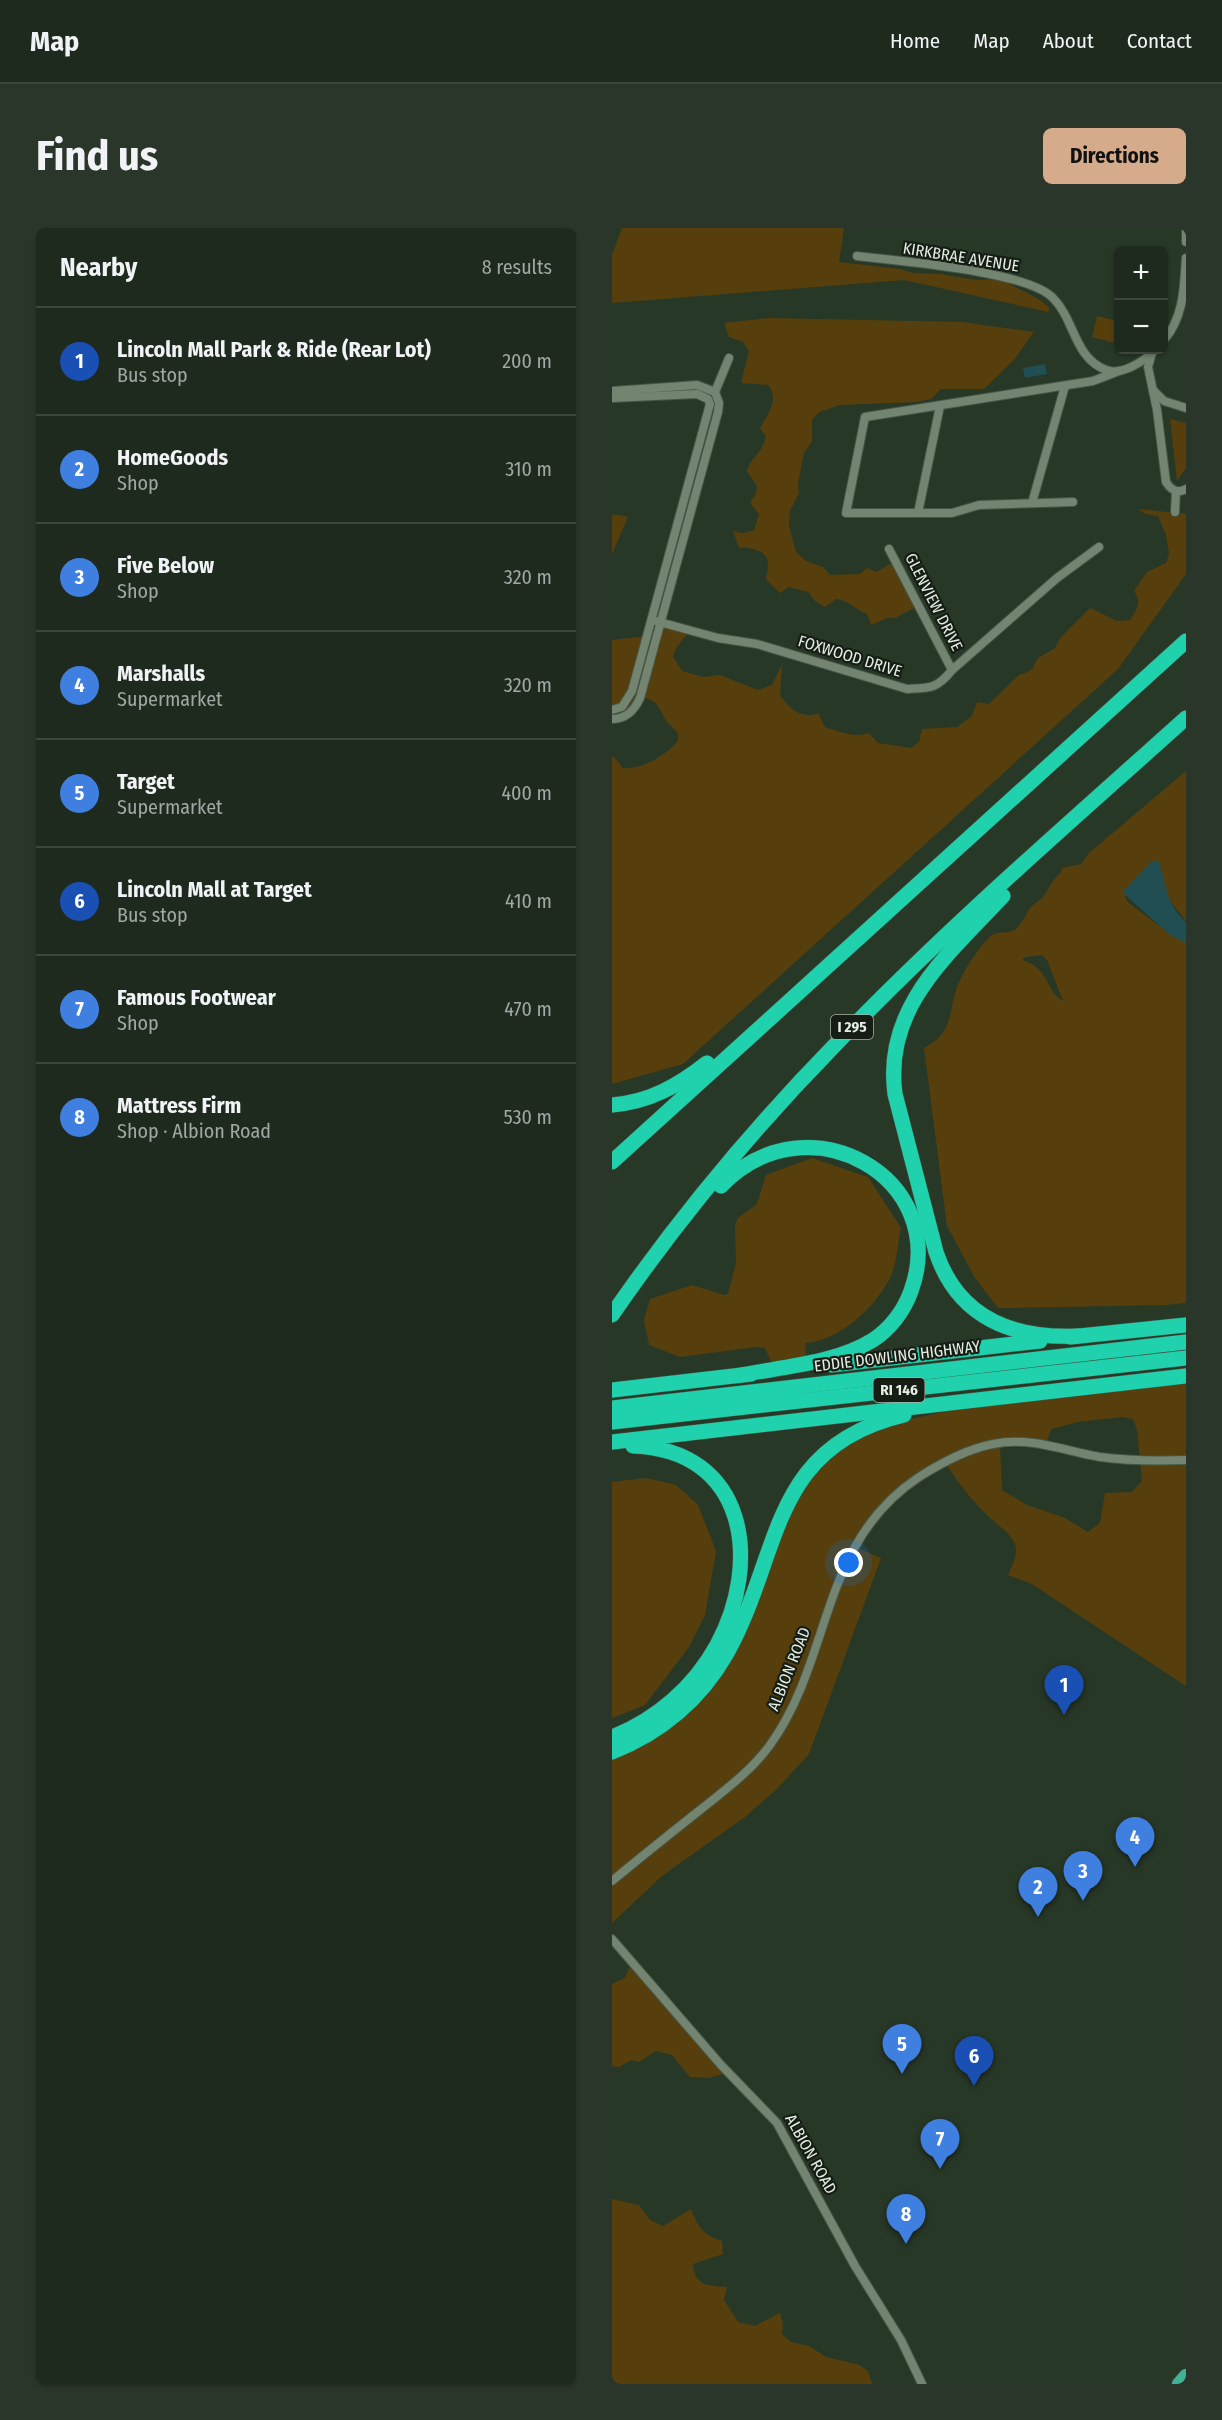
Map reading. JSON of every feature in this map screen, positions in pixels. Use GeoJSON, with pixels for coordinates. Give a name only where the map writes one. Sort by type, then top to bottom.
{"type":"FeatureCollection","features":[{"type":"Feature","properties":{"kind":"highway"},"geometry":{"type":"LineString","coordinates":[[612,1162],[1186,641]]}},
{"type":"Feature","properties":{"kind":"highway","name":"I 295"},"geometry":{"type":"LineString","coordinates":[[612,1315],[653,1258],[745,1144],[814,1067],[924,956],[1184,720]]}},
{"type":"Feature","properties":{"kind":"highway"},"geometry":{"type":"LineString","coordinates":[[1075,819],[953,950],[916,994],[897,1037],[893,1072],[898,1105],[932,1241],[939,1263],[950,1282],[972,1308],[999,1325],[1036,1336],[1078,1336]]}},
{"type":"Feature","properties":{"kind":"highway"},"geometry":{"type":"LineString","coordinates":[[612,1105],[651,1097],[679,1084],[808,984]]}},
{"type":"Feature","properties":{"kind":"highway"},"geometry":{"type":"LineString","coordinates":[[653,1258],[735,1172],[752,1160],[781,1149],[813,1146],[845,1153],[874,1169],[897,1192],[912,1219],[917,1238],[918,1258],[913,1286],[895,1320],[873,1340],[847,1353],[741,1375]]}},
{"type":"Feature","properties":{"kind":"highway"},"geometry":{"type":"LineString","coordinates":[[612,1390],[1186,1324]]}},
{"type":"Feature","properties":{"kind":"highway","name":"EDDIE DOWLING HIGHWAY"},"geometry":{"type":"LineString","coordinates":[[612,1408],[1186,1342]]}},
{"type":"Feature","properties":{"kind":"highway","name":"EDDIE DOWLING HIGHWAY"},"geometry":{"type":"LineString","coordinates":[[612,1422],[1186,1358]]}},
{"type":"Feature","properties":{"kind":"highway"},"geometry":{"type":"LineString","coordinates":[[612,1442],[1186,1376]]}},
{"type":"Feature","properties":{"kind":"highway"},"geometry":{"type":"LineString","coordinates":[[612,1752],[645,1737],[676,1714],[695,1697],[716,1671],[738,1632],[785,1506],[799,1483],[817,1461],[851,1435],[888,1419],[1008,1396]]}},
{"type":"Feature","properties":{"kind":"highway"},"geometry":{"type":"LineString","coordinates":[[612,1447],[664,1450],[701,1468],[721,1489],[731,1505],[739,1529],[741,1548],[740,1571],[733,1605],[721,1636],[706,1663],[685,1688],[662,1708],[639,1725],[612,1737]]}},
{"type":"Feature","properties":{"kind":"main road"},"geometry":{"type":"LineString","coordinates":[[1179,2384],[1186,2376]]}},
{"type":"Feature","properties":{"kind":"street"},"geometry":{"type":"LineString","coordinates":[[1186,228],[1186,242]]}},
{"type":"Feature","properties":{"kind":"street","name":"KIRKBRAE AVENUE"},"geometry":{"type":"LineString","coordinates":[[856,256],[999,276],[1040,288],[1059,305],[1082,351],[1089,359],[1109,372],[1119,371]]}},
{"type":"Feature","properties":{"kind":"street"},"geometry":{"type":"LineString","coordinates":[[1168,333],[1177,321],[1181,305],[1186,258]]}},
{"type":"Feature","properties":{"kind":"street"},"geometry":{"type":"LineString","coordinates":[[1073,502],[980,506],[952,513],[846,513],[865,417],[1093,381],[1137,364],[1149,354]]}},
{"type":"Feature","properties":{"kind":"street"},"geometry":{"type":"LineString","coordinates":[[1152,354],[1148,367],[1154,391],[1166,482],[1171,489],[1176,491],[1186,489]]}},
{"type":"Feature","properties":{"kind":"street"},"geometry":{"type":"LineString","coordinates":[[679,537],[718,412],[719,403],[715,392],[729,358]]}},
{"type":"Feature","properties":{"kind":"street"},"geometry":{"type":"LineString","coordinates":[[612,391],[697,385],[715,392]]}},
{"type":"Feature","properties":{"kind":"street"},"geometry":{"type":"LineString","coordinates":[[1032,503],[1065,386]]}},
{"type":"Feature","properties":{"kind":"street"},"geometry":{"type":"LineString","coordinates":[[1154,391],[1164,401],[1186,408]]}},
{"type":"Feature","properties":{"kind":"street"},"geometry":{"type":"LineString","coordinates":[[612,398],[698,394],[708,399],[710,410],[679,537],[632,711],[626,717],[612,719]]}},
{"type":"Feature","properties":{"kind":"street"},"geometry":{"type":"LineString","coordinates":[[918,513],[940,406]]}},
{"type":"Feature","properties":{"kind":"street"},"geometry":{"type":"LineString","coordinates":[[1175,512],[1176,491]]}},
{"type":"Feature","properties":{"kind":"street","name":"FOXWOOD DRIVE"},"geometry":{"type":"LineString","coordinates":[[656,621],[718,638],[757,644],[907,689],[927,688],[942,682],[952,670],[1057,578],[1099,546]]}},
{"type":"Feature","properties":{"kind":"street","name":"GLENVIEW DRIVE"},"geometry":{"type":"LineString","coordinates":[[889,549],[952,670]]}},
{"type":"Feature","properties":{"kind":"street"},"geometry":{"type":"LineString","coordinates":[[612,710],[622,707],[637,692]]}},
{"type":"Feature","properties":{"kind":"street","name":"ALBION ROAD"},"geometry":{"type":"LineString","coordinates":[[612,1881],[735,1781],[768,1747],[796,1699],[843,1571],[857,1542],[879,1510],[913,1482],[953,1458],[992,1444],[1012,1441],[1033,1442],[1118,1459],[1186,1460]]}},
{"type":"Feature","properties":{"kind":"street","name":"ALBION ROAD"},"geometry":{"type":"LineString","coordinates":[[612,1939],[721,2065],[766,2110],[782,2130],[855,2266],[905,2347],[922,2384]]}},
{"type":"Feature","properties":{"kind":"shaded area"},"geometry":{"type":"Polygon","coordinates":[[[622,228],[844,228],[839,262],[976,280],[1002,279],[1039,300],[1050,309],[1048,312],[904,280],[612,303],[612,255],[622,228]]]}},
{"type":"Feature","properties":{"kind":"shaded area"},"geometry":{"type":"Polygon","coordinates":[[[1097,316],[1114,320],[1114,343],[1092,337],[1097,316]]]}},
{"type":"Feature","properties":{"kind":"shaded area"},"geometry":{"type":"Polygon","coordinates":[[[769,318],[962,322],[1034,332],[1014,360],[984,389],[941,389],[931,399],[917,402],[840,405],[819,412],[812,420],[812,441],[804,453],[798,483],[799,493],[790,511],[789,526],[796,552],[806,561],[823,567],[830,575],[860,574],[867,568],[876,572],[894,562],[918,606],[895,618],[887,618],[871,625],[867,614],[844,601],[836,599],[825,607],[815,601],[808,592],[789,587],[780,593],[766,579],[768,564],[766,556],[753,549],[739,548],[733,531],[743,533],[754,530],[759,514],[750,503],[757,486],[747,471],[764,442],[766,436],[760,428],[772,406],[773,396],[768,385],[741,383],[749,351],[743,342],[729,337],[724,323],[769,318]]]}},
{"type":"Feature","properties":{"kind":"shaded area"},"geometry":{"type":"Polygon","coordinates":[[[1170,419],[1186,423],[1186,468],[1177,481],[1170,419]]]}},
{"type":"Feature","properties":{"kind":"shaded area"},"geometry":{"type":"Polygon","coordinates":[[[1138,509],[1186,514],[1186,574],[1118,669],[683,1064],[612,1084],[612,757],[623,768],[638,767],[660,756],[673,746],[678,741],[678,733],[667,722],[656,703],[637,693],[628,708],[612,717],[612,640],[640,637],[648,633],[654,619],[690,630],[676,648],[673,657],[682,671],[703,677],[720,675],[758,690],[772,685],[782,664],[780,695],[796,712],[807,715],[818,713],[825,727],[836,731],[852,735],[869,733],[878,743],[911,748],[919,742],[922,729],[957,727],[972,716],[977,702],[989,704],[1020,674],[1032,669],[1038,658],[1055,648],[1061,637],[1090,608],[1117,621],[1130,620],[1138,602],[1134,591],[1147,572],[1166,563],[1169,554],[1166,535],[1158,516],[1145,514],[1138,509]]]}},
{"type":"Feature","properties":{"kind":"shaded area"},"geometry":{"type":"Polygon","coordinates":[[[612,514],[628,517],[612,554],[612,514]]]}},
{"type":"Feature","properties":{"kind":"shaded area"},"geometry":{"type":"Polygon","coordinates":[[[1186,771],[1186,921],[1170,901],[1153,868],[1125,890],[1125,898],[1174,937],[1186,942],[1186,1303],[998,1308],[975,1278],[947,1226],[924,1048],[941,1036],[948,1022],[957,987],[973,958],[989,937],[1016,929],[1031,907],[1042,898],[1062,868],[1081,864],[1089,853],[1186,771]],[[1042,955],[1026,957],[1022,960],[1038,968],[1053,991],[1063,1001],[1047,960],[1042,955]]]}},
{"type":"Feature","properties":{"kind":"shaded area"},"geometry":{"type":"Polygon","coordinates":[[[812,1158],[868,1177],[901,1228],[892,1273],[875,1301],[843,1330],[818,1341],[805,1343],[807,1363],[774,1369],[765,1348],[756,1347],[680,1357],[649,1345],[644,1320],[650,1299],[692,1285],[724,1295],[728,1294],[736,1263],[735,1225],[738,1218],[757,1204],[766,1175],[812,1158]]]}},
{"type":"Feature","properties":{"kind":"shaded area"},"geometry":{"type":"Polygon","coordinates":[[[1186,1377],[1186,1686],[1032,1584],[1008,1575],[1016,1555],[1016,1548],[1011,1537],[972,1500],[947,1465],[920,1479],[896,1499],[857,1548],[881,1558],[809,1754],[778,1788],[745,1817],[662,1876],[612,1923],[612,1754],[667,1726],[766,1566],[810,1474],[866,1429],[956,1409],[1186,1377]],[[1122,1417],[1078,1422],[1051,1429],[1046,1445],[1000,1446],[1002,1490],[1027,1505],[1065,1518],[1088,1532],[1100,1523],[1105,1493],[1132,1492],[1142,1481],[1137,1430],[1133,1419],[1122,1417]]]}},
{"type":"Feature","properties":{"kind":"shaded area"},"geometry":{"type":"Polygon","coordinates":[[[646,1478],[676,1485],[698,1505],[716,1551],[705,1615],[689,1647],[645,1705],[612,1718],[612,1482],[646,1478]]]}},
{"type":"Feature","properties":{"kind":"shaded area"},"geometry":{"type":"Polygon","coordinates":[[[632,1961],[729,2072],[708,2078],[690,2077],[672,2055],[656,2051],[639,2062],[631,2060],[619,2067],[612,2066],[612,1984],[625,1978],[632,1961]]]}},
{"type":"Feature","properties":{"kind":"shaded area"},"geometry":{"type":"Polygon","coordinates":[[[612,2199],[639,2205],[650,2220],[663,2226],[691,2209],[702,2230],[722,2241],[723,2254],[693,2264],[696,2277],[699,2281],[709,2285],[727,2287],[724,2300],[738,2322],[755,2326],[780,2313],[783,2324],[782,2334],[791,2342],[809,2346],[826,2357],[859,2365],[868,2371],[872,2384],[612,2384],[612,2199]]]}},
{"type":"Feature","properties":{"kind":"water"},"geometry":{"type":"Polygon","coordinates":[[[1045,364],[1047,374],[1025,378],[1023,368],[1045,364]]]}},
{"type":"Feature","properties":{"kind":"water"},"geometry":{"type":"Polygon","coordinates":[[[1158,860],[1170,901],[1186,922],[1186,943],[1170,935],[1122,892],[1151,862],[1158,860]]]}},
{"type":"Feature","properties":{"kind":"place","name":"Lincoln Mall Park & Ride (Rear Lot)"},"geometry":{"type":"Point","coordinates":[1064,1715]}},
{"type":"Feature","properties":{"kind":"place","name":"Marshalls"},"geometry":{"type":"Point","coordinates":[1135,1867]}},
{"type":"Feature","properties":{"kind":"place","name":"Five Below"},"geometry":{"type":"Point","coordinates":[1083,1901]}},
{"type":"Feature","properties":{"kind":"place","name":"HomeGoods"},"geometry":{"type":"Point","coordinates":[1038,1917]}},
{"type":"Feature","properties":{"kind":"place","name":"Target"},"geometry":{"type":"Point","coordinates":[902,2074]}},
{"type":"Feature","properties":{"kind":"place","name":"Lincoln Mall at Target"},"geometry":{"type":"Point","coordinates":[974,2086]}},
{"type":"Feature","properties":{"kind":"place","name":"Famous Footwear"},"geometry":{"type":"Point","coordinates":[940,2169]}},
{"type":"Feature","properties":{"kind":"place","name":"Mattress Firm"},"geometry":{"type":"Point","coordinates":[906,2244]}}]}
